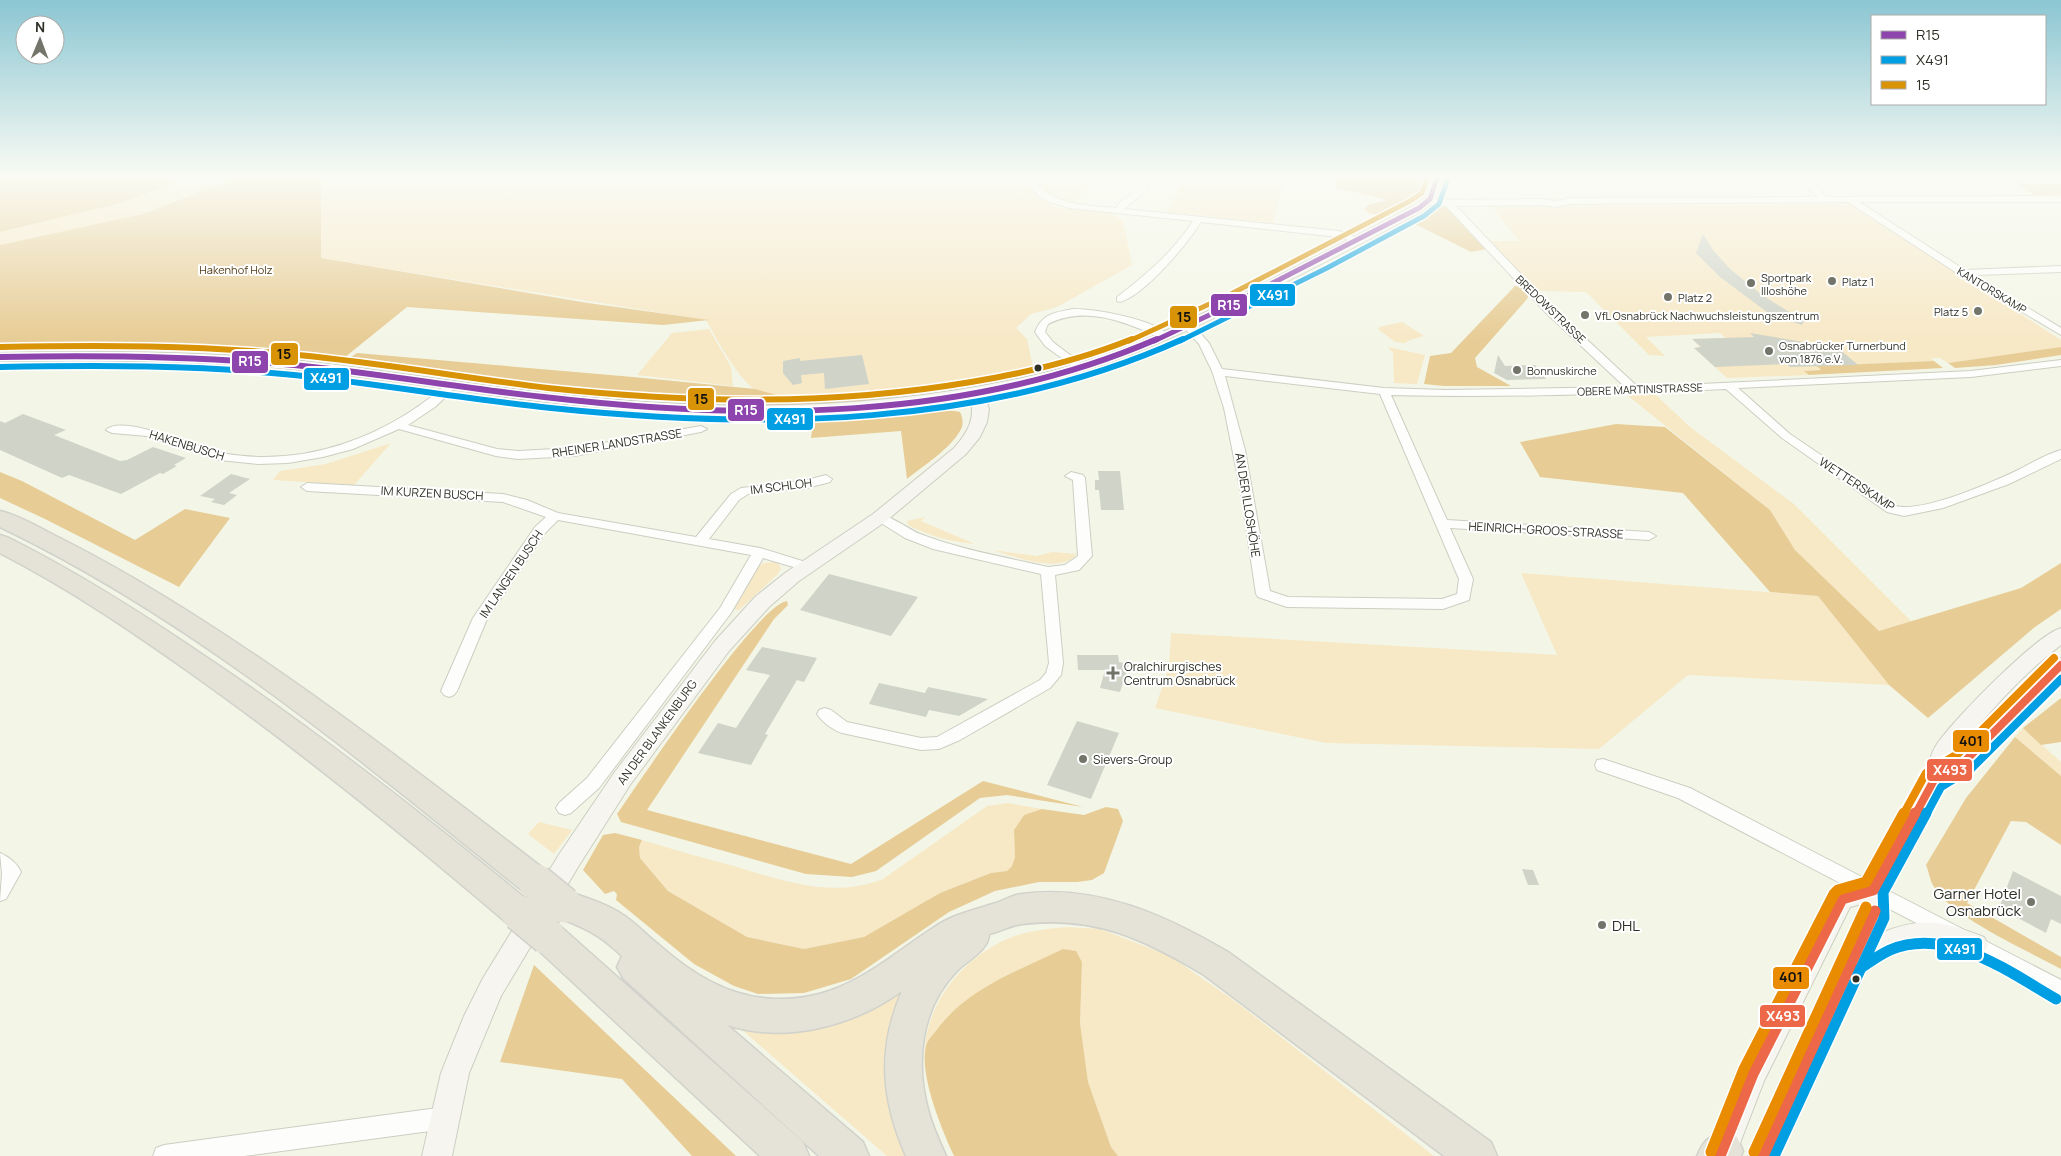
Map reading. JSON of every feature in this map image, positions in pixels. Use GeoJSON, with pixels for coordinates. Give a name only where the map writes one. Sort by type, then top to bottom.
{"type":"FeatureCollection","features":[{"type":"Feature","properties":{"kind":"highway"},"geometry":{"type":"LineString","coordinates":[[0,518],[98,568],[168,610],[260,672],[369,752],[564,905],[850,1156]]}},
{"type":"Feature","properties":{"kind":"highway"},"geometry":{"type":"LineString","coordinates":[[0,542],[88,591],[153,633],[234,689],[322,754],[519,912],[789,1156]]}},
{"type":"Feature","properties":{"kind":"highway"},"geometry":{"type":"LineString","coordinates":[[564,905],[610,925],[655,964],[704,998],[730,1009],[759,1015],[786,1016],[838,1006],[869,993],[951,934],[968,925],[1019,909],[1063,906],[1104,912],[1138,923],[1182,942],[1231,973],[1477,1156]]}},
{"type":"Feature","properties":{"kind":"highway"},"geometry":{"type":"LineString","coordinates":[[926,1156],[912,1118],[906,1092],[903,1045],[908,1020],[929,977],[992,919]]}},
{"type":"Feature","properties":{"kind":"main road"},"geometry":{"type":"LineString","coordinates":[[1934,780],[1965,761],[2061,665]]}},
{"type":"Feature","properties":{"kind":"street"},"geometry":{"type":"LineString","coordinates":[[1120,299],[1148,278],[1169,258],[1191,232]]}},
{"type":"Feature","properties":{"kind":"street"},"geometry":{"type":"LineString","coordinates":[[1318,232],[1339,234],[1359,240]]}},
{"type":"Feature","properties":{"kind":"street","name":"RHEINER LANDSTRASSE"},"geometry":{"type":"LineString","coordinates":[[0,357],[123,356],[232,360],[302,366],[548,398],[626,406],[756,412],[853,410],[906,404],[1021,384],[1116,357],[1188,326],[1374,232]]}},
{"type":"Feature","properties":{"kind":"street","name":"BREDOWSTRASSE"},"geometry":{"type":"LineString","coordinates":[[1475,232],[1539,299],[1635,390]]}},
{"type":"Feature","properties":{"kind":"street","name":"KANTORSKAMP"},"geometry":{"type":"LineString","coordinates":[[1899,232],[2061,332]]}},
{"type":"Feature","properties":{"kind":"street"},"geometry":{"type":"LineString","coordinates":[[1963,273],[2061,269]]}},
{"type":"Feature","properties":{"kind":"street"},"geometry":{"type":"LineString","coordinates":[[1082,368],[1045,340],[1040,332],[1044,322],[1062,314],[1090,312],[1124,320],[1165,336]]}},
{"type":"Feature","properties":{"kind":"street","name":"AN DER ILLOSHÖHE"},"geometry":{"type":"LineString","coordinates":[[1188,326],[1195,330],[1219,372],[1240,453],[1263,594],[1287,602],[1443,604],[1464,597],[1466,580],[1443,524]]}},
{"type":"Feature","properties":{"kind":"street","name":"OBERE MARTINISTRASSE"},"geometry":{"type":"LineString","coordinates":[[1219,372],[1384,391],[1493,393],[1635,390],[1971,374],[2061,363]]}},
{"type":"Feature","properties":{"kind":"street","name":"HAKENBUSCH"},"geometry":{"type":"LineString","coordinates":[[112,430],[148,433],[208,454],[231,459],[263,460],[317,455],[344,448],[400,426],[437,399],[452,385]]}},
{"type":"Feature","properties":{"kind":"street","name":"WETTERSKAMP"},"geometry":{"type":"LineString","coordinates":[[1728,385],[1786,436],[1892,509],[1904,512],[1939,505],[2005,481],[2061,454]]}},
{"type":"Feature","properties":{"kind":"street"},"geometry":{"type":"LineString","coordinates":[[1384,391],[1443,524]]}},
{"type":"Feature","properties":{"kind":"street","name":"AN DER BLANKENBURG"},"geometry":{"type":"LineString","coordinates":[[437,1156],[455,1073],[474,1025],[489,995],[574,852],[622,780],[722,646],[762,602],[807,567],[879,518],[948,462],[972,437],[979,422],[981,409],[976,393]]}},
{"type":"Feature","properties":{"kind":"street","name":"RHEINER LANDSTRASSE"},"geometry":{"type":"LineString","coordinates":[[400,426],[496,452],[518,455],[574,452],[701,429]]}},
{"type":"Feature","properties":{"kind":"street"},"geometry":{"type":"LineString","coordinates":[[879,518],[910,535],[938,546],[1048,571],[1072,569],[1081,564],[1085,556],[1079,478],[1072,476]]}},
{"type":"Feature","properties":{"kind":"street","name":"IM SCHLOH"},"geometry":{"type":"LineString","coordinates":[[700,541],[735,497],[745,491],[807,484],[826,479]]}},
{"type":"Feature","properties":{"kind":"street","name":"IM KURZEN BUSCH"},"geometry":{"type":"LineString","coordinates":[[307,487],[496,497],[523,503],[555,516]]}},
{"type":"Feature","properties":{"kind":"street"},"geometry":{"type":"LineString","coordinates":[[1904,512],[1918,522]]}},
{"type":"Feature","properties":{"kind":"street"},"geometry":{"type":"LineString","coordinates":[[555,516],[760,552],[807,567]]}},
{"type":"Feature","properties":{"kind":"street","name":"IM LANGEN BUSCH"},"geometry":{"type":"LineString","coordinates":[[449,691],[480,618],[540,530],[555,516]]}},
{"type":"Feature","properties":{"kind":"street","name":"HEINRICH-GROOS-STRASSE"},"geometry":{"type":"LineString","coordinates":[[1443,524],[1649,536]]}},
{"type":"Feature","properties":{"kind":"street","name":"AN DER BLANKENBURG"},"geometry":{"type":"LineString","coordinates":[[565,808],[593,783],[726,610],[747,571],[760,552]]}},
{"type":"Feature","properties":{"kind":"street"},"geometry":{"type":"LineString","coordinates":[[826,714],[842,727],[921,744],[939,743],[1045,684],[1054,675],[1056,663],[1048,571]]}},
{"type":"Feature","properties":{"kind":"street"},"geometry":{"type":"LineString","coordinates":[[1763,1156],[1875,914],[1873,890],[1934,780],[1945,750],[1983,705],[2042,649],[2061,635]]}},
{"type":"Feature","properties":{"kind":"street"},"geometry":{"type":"LineString","coordinates":[[1603,765],[1684,793],[1800,855],[1873,890],[2061,990]]}},
{"type":"Feature","properties":{"kind":"street"},"geometry":{"type":"LineString","coordinates":[[0,861],[12,872],[0,893]]}},
{"type":"Feature","properties":{"kind":"street"},"geometry":{"type":"LineString","coordinates":[[1720,1154],[1753,1074],[1842,899],[1873,890]]}},
{"type":"Feature","properties":{"kind":"street"},"geometry":{"type":"LineString","coordinates":[[1853,961],[1891,939],[1910,933],[1932,933],[1952,936],[1975,944]]}},
{"type":"Feature","properties":{"kind":"street"},"geometry":{"type":"LineString","coordinates":[[164,1156],[445,1118]]}},
{"type":"Feature","properties":{"kind":"shaded area"},"geometry":{"type":"Polygon","coordinates":[[[0,232],[60,232],[0,245],[0,232]]]}},
{"type":"Feature","properties":{"kind":"shaded area"},"geometry":{"type":"Polygon","coordinates":[[[320,232],[1125,232],[1132,265],[1057,307],[1031,314],[1016,328],[1027,339],[1034,372],[888,391],[804,397],[773,395],[754,389],[740,375],[727,357],[706,320],[321,258],[320,232]]]}},
{"type":"Feature","properties":{"kind":"shaded area","name":"Sportpark Illoshöhe"},"geometry":{"type":"Polygon","coordinates":[[[1512,232],[1894,232],[2061,340],[2061,347],[1948,363],[1940,358],[1931,358],[1934,361],[1818,366],[1821,370],[1805,371],[1809,375],[1727,378],[1694,348],[1700,347],[1692,339],[1725,338],[1720,333],[1646,337],[1665,356],[1649,355],[1586,292],[1535,291],[1486,241],[1519,241],[1512,232]]]}},
{"type":"Feature","properties":{"kind":"shaded area"},"geometry":{"type":"Polygon","coordinates":[[[1402,322],[1424,336],[1407,341],[1406,343],[1395,342],[1378,329],[1379,327],[1402,322]]]}},
{"type":"Feature","properties":{"kind":"shaded area"},"geometry":{"type":"Polygon","coordinates":[[[709,329],[731,367],[733,386],[637,375],[672,333],[709,329]]]}},
{"type":"Feature","properties":{"kind":"shaded area"},"geometry":{"type":"Polygon","coordinates":[[[1388,347],[1425,355],[1417,384],[1394,383],[1393,353],[1388,347]]]}},
{"type":"Feature","properties":{"kind":"shaded area"},"geometry":{"type":"Polygon","coordinates":[[[1655,394],[1690,427],[1794,504],[1912,622],[1879,631],[1795,550],[1770,510],[1627,395],[1655,394]]]}},
{"type":"Feature","properties":{"kind":"shaded area"},"geometry":{"type":"Polygon","coordinates":[[[391,443],[354,485],[273,480],[280,471],[326,464],[391,443]]]}},
{"type":"Feature","properties":{"kind":"shaded area"},"geometry":{"type":"Polygon","coordinates":[[[925,517],[921,521],[975,544],[941,538],[908,525],[907,521],[925,517]]]}},
{"type":"Feature","properties":{"kind":"shaded area"},"geometry":{"type":"Polygon","coordinates":[[[992,550],[1037,556],[1052,552],[1077,554],[1069,560],[1048,564],[992,550]]]}},
{"type":"Feature","properties":{"kind":"shaded area"},"geometry":{"type":"Polygon","coordinates":[[[773,562],[779,564],[781,569],[777,575],[739,610],[733,609],[756,567],[764,563],[773,562]]]}},
{"type":"Feature","properties":{"kind":"shaded area"},"geometry":{"type":"Polygon","coordinates":[[[1521,573],[1818,596],[1889,685],[1688,675],[1599,749],[1326,743],[1155,708],[1169,667],[1171,633],[1557,655],[1521,573]]]}},
{"type":"Feature","properties":{"kind":"shaded area"},"geometry":{"type":"Polygon","coordinates":[[[2023,728],[2061,762],[2061,776],[2015,737],[2023,728]]]}},
{"type":"Feature","properties":{"kind":"shaded area"},"geometry":{"type":"Polygon","coordinates":[[[1008,803],[1042,809],[1024,815],[1014,830],[1015,857],[1012,866],[1007,871],[991,873],[940,893],[864,937],[804,949],[747,937],[668,891],[640,858],[639,847],[642,840],[789,882],[826,888],[845,888],[883,879],[987,806],[1008,803]]]}},
{"type":"Feature","properties":{"kind":"shaded area"},"geometry":{"type":"Polygon","coordinates":[[[539,822],[572,830],[554,854],[528,834],[539,822]]]}},
{"type":"Feature","properties":{"kind":"shaded area"},"geometry":{"type":"Polygon","coordinates":[[[1067,927],[1100,929],[1170,956],[1236,1002],[1434,1156],[1118,1156],[1111,1147],[1088,1082],[1080,1023],[1082,962],[1075,951],[1063,949],[927,1043],[924,1071],[926,1038],[932,1017],[946,989],[967,965],[993,946],[1014,936],[1067,927]]]}},
{"type":"Feature","properties":{"kind":"shaded area"},"geometry":{"type":"Polygon","coordinates":[[[914,976],[892,1026],[885,1073],[891,1115],[909,1156],[887,1156],[734,1023],[914,976]]]}},
{"type":"Feature","properties":{"kind":"green space","name":"Hakenhof Holz"},"geometry":{"type":"Polygon","coordinates":[[[60,232],[321,232],[321,258],[588,303],[709,320],[663,325],[407,307],[339,362],[177,349],[0,348],[0,245],[60,232]]]}},
{"type":"Feature","properties":{"kind":"green space"},"geometry":{"type":"Polygon","coordinates":[[[1431,232],[1472,232],[1487,249],[1471,252],[1431,232]]]}},
{"type":"Feature","properties":{"kind":"green space"},"geometry":{"type":"Polygon","coordinates":[[[1515,286],[1521,287],[1529,295],[1527,299],[1475,358],[1477,367],[1511,386],[1444,386],[1424,384],[1430,356],[1451,353],[1515,286]]]}},
{"type":"Feature","properties":{"kind":"green space"},"geometry":{"type":"Polygon","coordinates":[[[2061,347],[2061,355],[1996,365],[1955,368],[1948,363],[2061,347]]]}},
{"type":"Feature","properties":{"kind":"green space"},"geometry":{"type":"Polygon","coordinates":[[[357,353],[755,389],[784,397],[833,397],[1034,372],[946,389],[857,402],[798,405],[741,404],[627,397],[571,391],[345,361],[357,353]]]}},
{"type":"Feature","properties":{"kind":"green space"},"geometry":{"type":"Polygon","coordinates":[[[1934,361],[1943,368],[1809,375],[1804,371],[1821,370],[1817,366],[1934,361]]]}},
{"type":"Feature","properties":{"kind":"green space"},"geometry":{"type":"Polygon","coordinates":[[[941,409],[960,412],[963,422],[961,429],[943,451],[907,479],[901,431],[811,438],[813,422],[941,409]]]}},
{"type":"Feature","properties":{"kind":"green space"},"geometry":{"type":"Polygon","coordinates":[[[1616,424],[1665,427],[1770,510],[1795,550],[1879,631],[2021,588],[2061,563],[2061,609],[2035,627],[1928,718],[1889,685],[1818,596],[1770,592],[1683,493],[1540,477],[1520,442],[1616,424]]]}},
{"type":"Feature","properties":{"kind":"green space"},"geometry":{"type":"Polygon","coordinates":[[[0,472],[22,481],[135,540],[185,509],[230,518],[179,587],[0,498],[0,472]]]}},
{"type":"Feature","properties":{"kind":"green space"},"geometry":{"type":"Polygon","coordinates":[[[787,601],[788,605],[774,619],[647,810],[851,864],[983,781],[1083,807],[1007,795],[980,798],[876,871],[852,877],[806,874],[621,822],[617,814],[700,696],[751,631],[772,610],[787,601]]]}},
{"type":"Feature","properties":{"kind":"green space"},"geometry":{"type":"Polygon","coordinates":[[[2061,698],[2061,742],[2041,745],[2023,728],[2061,698]]]}},
{"type":"Feature","properties":{"kind":"green space"},"geometry":{"type":"Polygon","coordinates":[[[2015,737],[2061,776],[2061,845],[2026,822],[2011,821],[1967,903],[2061,957],[2061,969],[1992,932],[1956,910],[1934,887],[1926,865],[1966,798],[2015,737]]]}},
{"type":"Feature","properties":{"kind":"green space"},"geometry":{"type":"Polygon","coordinates":[[[1106,807],[1118,809],[1123,821],[1104,873],[1092,880],[1039,882],[995,891],[949,912],[851,979],[804,993],[758,994],[734,986],[694,964],[616,900],[617,894],[614,891],[605,894],[583,870],[603,835],[615,833],[642,840],[639,847],[640,858],[668,891],[747,937],[804,949],[864,937],[940,893],[991,873],[1007,871],[1012,866],[1015,857],[1014,830],[1024,815],[1042,809],[1084,815],[1106,807]]]}},
{"type":"Feature","properties":{"kind":"green space"},"geometry":{"type":"Polygon","coordinates":[[[1063,949],[1076,951],[1082,962],[1080,1023],[1088,1082],[1111,1147],[1118,1156],[954,1156],[943,1131],[928,1084],[925,1069],[927,1043],[948,1016],[978,992],[994,982],[1063,949]]]}},
{"type":"Feature","properties":{"kind":"green space"},"geometry":{"type":"Polygon","coordinates":[[[534,965],[736,1156],[692,1156],[622,1079],[500,1062],[534,965]]]}},
{"type":"Feature","properties":{"kind":"building"},"geometry":{"type":"Polygon","coordinates":[[[1703,234],[1713,250],[1730,269],[1762,295],[1804,321],[1802,325],[1771,315],[1720,277],[1696,253],[1703,234]]]}},
{"type":"Feature","properties":{"kind":"building","name":"Osnabrücker Turnerbund von 1876 e.V."},"geometry":{"type":"Polygon","coordinates":[[[1750,333],[1815,344],[1809,350],[1839,349],[1858,365],[1790,367],[1787,364],[1715,367],[1694,348],[1701,347],[1692,339],[1754,337],[1750,333]]]}},
{"type":"Feature","properties":{"kind":"building"},"geometry":{"type":"Polygon","coordinates":[[[862,355],[869,384],[825,389],[824,373],[801,375],[802,383],[793,385],[783,373],[783,361],[800,358],[800,361],[862,355]]]}},
{"type":"Feature","properties":{"kind":"building","name":"Bonnuskirche"},"geometry":{"type":"Polygon","coordinates":[[[1498,355],[1505,366],[1535,365],[1546,379],[1507,380],[1494,373],[1498,355]]]}},
{"type":"Feature","properties":{"kind":"building"},"geometry":{"type":"Polygon","coordinates":[[[23,414],[66,430],[54,435],[120,461],[127,460],[153,447],[186,458],[163,474],[160,473],[121,494],[69,475],[62,478],[0,450],[0,421],[5,423],[23,414]]]}},
{"type":"Feature","properties":{"kind":"building"},"geometry":{"type":"Polygon","coordinates":[[[1098,471],[1120,471],[1124,510],[1101,510],[1099,490],[1095,490],[1095,480],[1099,480],[1098,471]]]}},
{"type":"Feature","properties":{"kind":"building"},"geometry":{"type":"Polygon","coordinates":[[[231,474],[250,479],[229,493],[237,495],[224,505],[211,502],[215,499],[200,496],[231,474]]]}},
{"type":"Feature","properties":{"kind":"building"},"geometry":{"type":"Polygon","coordinates":[[[829,574],[918,597],[891,636],[800,610],[829,574]]]}},
{"type":"Feature","properties":{"kind":"building"},"geometry":{"type":"Polygon","coordinates":[[[762,647],[817,658],[804,682],[797,680],[765,734],[768,735],[751,765],[698,753],[718,723],[736,728],[770,675],[746,670],[762,647]]]}},
{"type":"Feature","properties":{"kind":"building","name":"Oralchirurgisches Centrum Osnabrück"},"geometry":{"type":"Polygon","coordinates":[[[1077,655],[1118,655],[1119,662],[1129,664],[1120,692],[1100,688],[1105,670],[1078,670],[1077,655]]]}},
{"type":"Feature","properties":{"kind":"building"},"geometry":{"type":"Polygon","coordinates":[[[879,683],[925,693],[928,687],[988,699],[959,716],[929,710],[926,717],[869,704],[879,683]]]}},
{"type":"Feature","properties":{"kind":"building","name":"Sievers-Group"},"geometry":{"type":"Polygon","coordinates":[[[1077,721],[1119,733],[1091,799],[1047,785],[1077,721]]]}},
{"type":"Feature","properties":{"kind":"building"},"geometry":{"type":"Polygon","coordinates":[[[1522,869],[1533,870],[1539,885],[1528,885],[1522,869]]]}},
{"type":"Feature","properties":{"kind":"building","name":"Garner Hotel Osnabrück"},"geometry":{"type":"Polygon","coordinates":[[[2013,871],[2061,896],[2061,924],[2051,919],[2046,933],[1999,908],[2013,871]]]}},
{"type":"Feature","properties":{"kind":"transit line","name":"15"},"geometry":{"type":"LineString","coordinates":[[0,347],[150,346],[225,349],[299,355],[552,388],[680,398],[743,400],[807,399],[871,395],[934,388],[997,377],[1060,363],[1104,350],[1188,315],[1350,232]]}},
{"type":"Feature","properties":{"kind":"transit line","name":"R15"},"geometry":{"type":"LineString","coordinates":[[0,357],[147,357],[257,362],[358,372],[549,398],[679,409],[744,411],[810,410],[875,406],[939,399],[1004,387],[1067,372],[1119,355],[1170,334],[1220,310],[1374,232]]}},
{"type":"Feature","properties":{"kind":"transit line","name":"X491"},"geometry":{"type":"LineString","coordinates":[[0,367],[148,366],[221,369],[295,375],[551,408],[680,418],[744,420],[873,415],[936,408],[1000,397],[1063,383],[1116,367],[1218,323],[1394,232]]}},
{"type":"Feature","properties":{"kind":"transit line","name":"401"},"geometry":{"type":"LineString","coordinates":[[1711,1152],[1744,1069],[1834,894],[1838,890],[1866,882],[1926,773],[1959,753],[2054,658]]}},
{"type":"Feature","properties":{"kind":"transit line","name":"X493"},"geometry":{"type":"LineString","coordinates":[[1720,1156],[1753,1074],[1842,899],[1873,890],[1934,780],[1965,761],[2061,665]]}},
{"type":"Feature","properties":{"kind":"transit line","name":"X491"},"geometry":{"type":"LineString","coordinates":[[1774,1156],[1884,918],[1883,892],[1941,787],[1972,768],[2061,679]]}},
{"type":"Feature","properties":{"kind":"transit line","name":"401"},"geometry":{"type":"LineString","coordinates":[[1754,1152],[1866,907]]}},
{"type":"Feature","properties":{"kind":"transit line","name":"X493"},"geometry":{"type":"LineString","coordinates":[[1763,1156],[1875,911]]}},
{"type":"Feature","properties":{"kind":"transit line","name":"X491"},"geometry":{"type":"LineString","coordinates":[[1858,970],[1895,948],[1916,944],[1938,944],[1959,949],[1999,966],[2056,999]]}},
{"type":"Feature","properties":{"kind":"place","name":"Platz 1"},"geometry":{"type":"Point","coordinates":[1832,281]}},
{"type":"Feature","properties":{"kind":"place","name":"Sportpark Illoshöhe"},"geometry":{"type":"Point","coordinates":[1751,283]}},
{"type":"Feature","properties":{"kind":"place","name":"Platz 2"},"geometry":{"type":"Point","coordinates":[1668,297]}},
{"type":"Feature","properties":{"kind":"place","name":"Platz 5"},"geometry":{"type":"Point","coordinates":[1978,311]}},
{"type":"Feature","properties":{"kind":"place","name":"VfL Osnabrück Nachwuchsleistungszentrum"},"geometry":{"type":"Point","coordinates":[1585,315]}},
{"type":"Feature","properties":{"kind":"place","name":"Osnabrücker Turnerbund von 1876 e.V."},"geometry":{"type":"Point","coordinates":[1769,351]}},
{"type":"Feature","properties":{"kind":"place","name":"Bonnuskirche"},"geometry":{"type":"Point","coordinates":[1517,370]}},
{"type":"Feature","properties":{"kind":"place","name":"Oralchirurgisches Centrum Osnabrück"},"geometry":{"type":"Point","coordinates":[1113,673]}},
{"type":"Feature","properties":{"kind":"place","name":"Sievers-Group"},"geometry":{"type":"Point","coordinates":[1083,759]}},
{"type":"Feature","properties":{"kind":"place","name":"Garner Hotel Osnabrück"},"geometry":{"type":"Point","coordinates":[2031,902]}},
{"type":"Feature","properties":{"kind":"place","name":"DHL"},"geometry":{"type":"Point","coordinates":[1602,925]}}]}
